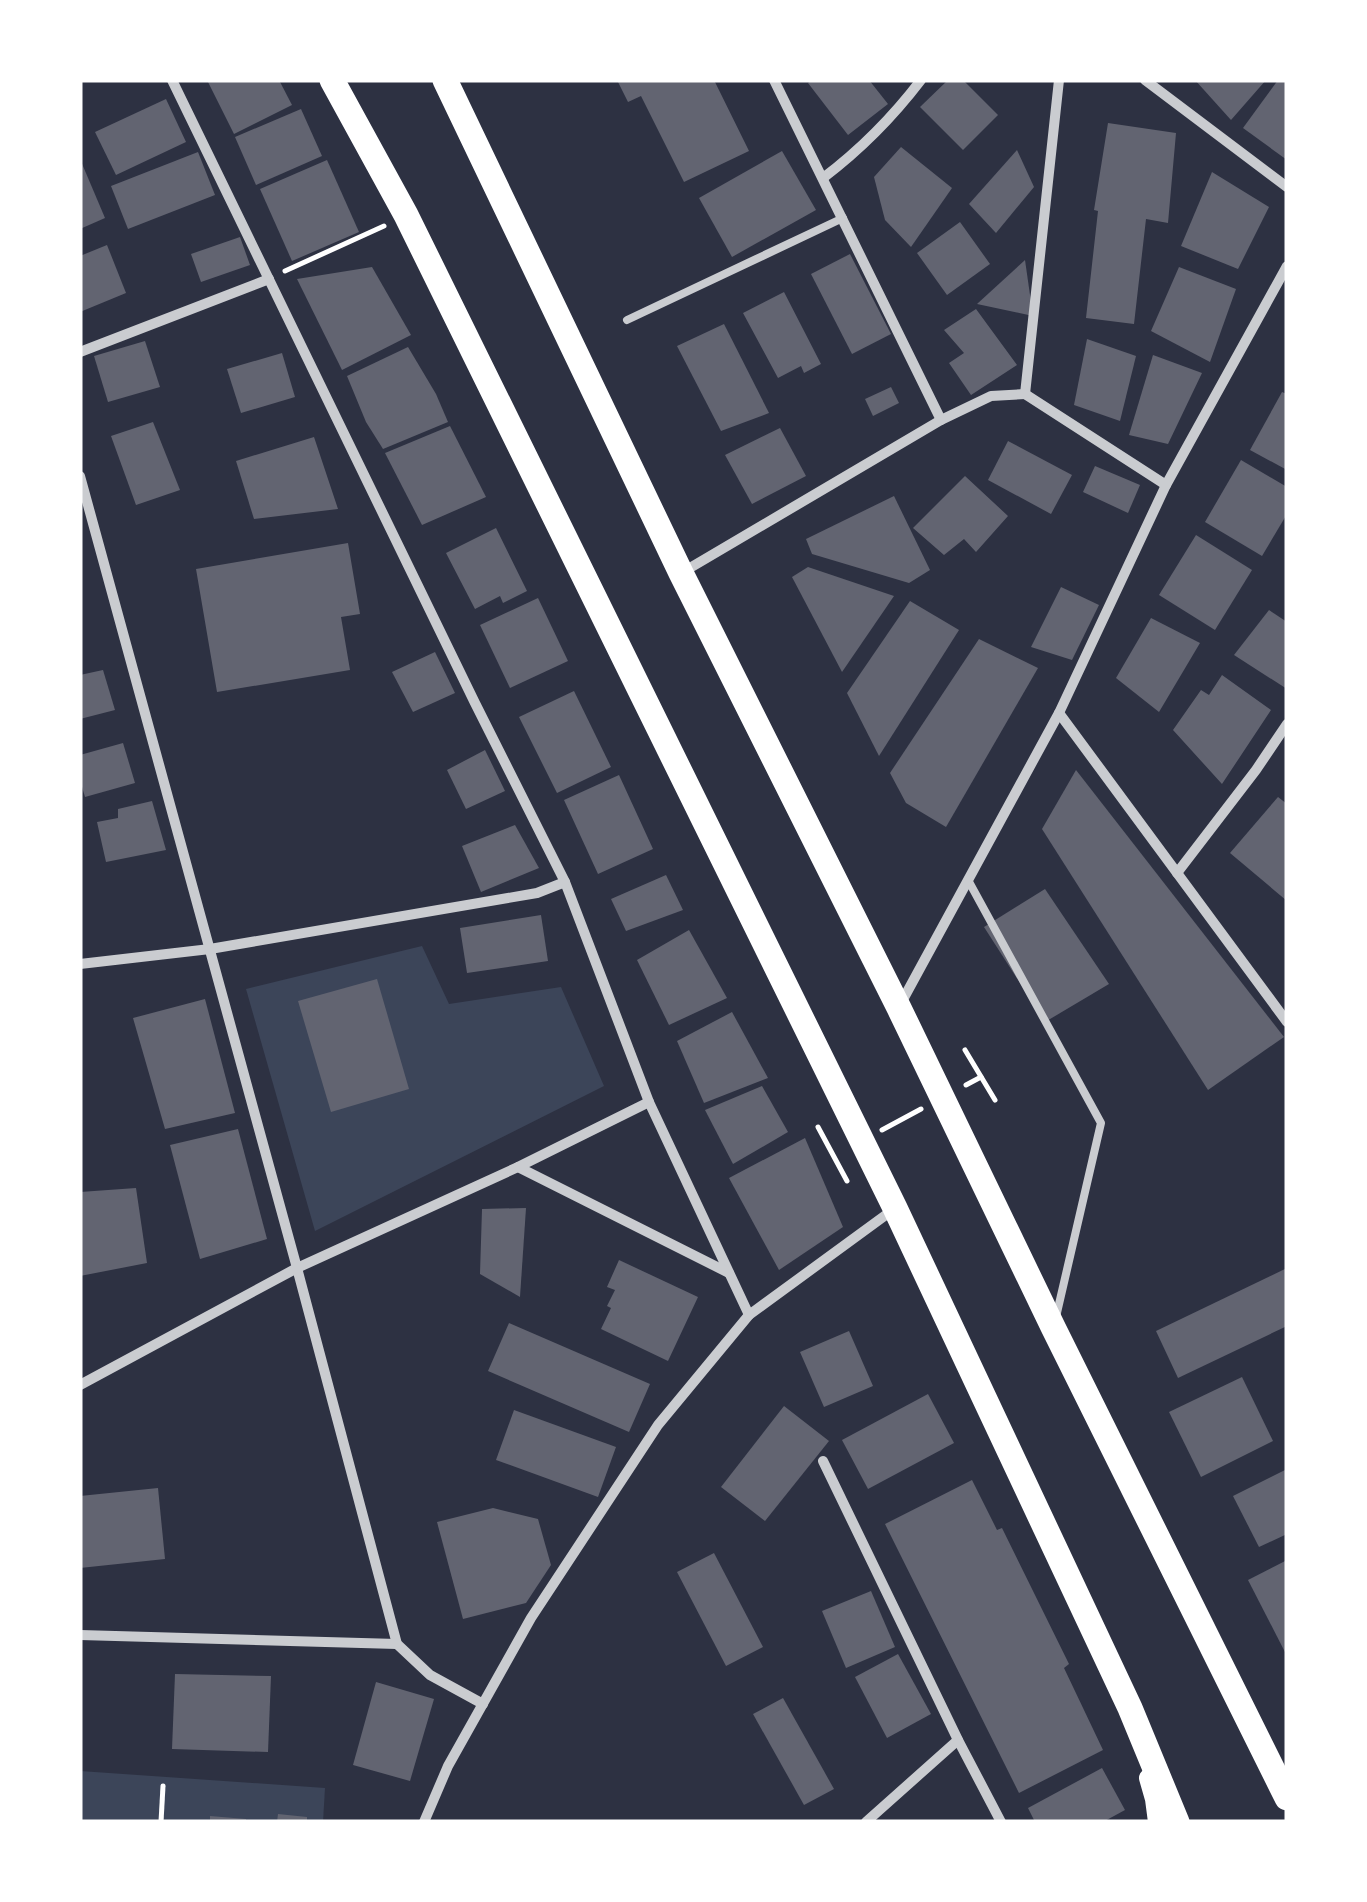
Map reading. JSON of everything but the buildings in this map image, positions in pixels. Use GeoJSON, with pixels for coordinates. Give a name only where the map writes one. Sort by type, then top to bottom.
{"type":"FeatureCollection","features":[{"type":"Feature","properties":{"kind":"highway"},"geometry":{"type":"LineString","coordinates":[[332,80],[406,215],[895,1208],[1130,1708],[1177,1822]]}},
{"type":"Feature","properties":{"kind":"highway"},"geometry":{"type":"LineString","coordinates":[[445,80],[681,573],[1287,1798]]}},
{"type":"Feature","properties":{"kind":"main road"},"geometry":{"type":"LineString","coordinates":[[1130,1708],[1156,1799],[1158,1822]]}},
{"type":"Feature","properties":{"kind":"street"},"geometry":{"type":"LineString","coordinates":[[172,80],[565,882],[649,1102],[749,1315]]}},
{"type":"Feature","properties":{"kind":"street"},"geometry":{"type":"LineString","coordinates":[[774,80],[941,420]]}},
{"type":"Feature","properties":{"kind":"street"},"geometry":{"type":"LineString","coordinates":[[823,178],[885,124],[921,80]]}},
{"type":"Feature","properties":{"kind":"street"},"geometry":{"type":"LineString","coordinates":[[1025,394],[1060,80]]}},
{"type":"Feature","properties":{"kind":"street"},"geometry":{"type":"LineString","coordinates":[[1146,80],[1287,187]]}},
{"type":"Feature","properties":{"kind":"street"},"geometry":{"type":"LineString","coordinates":[[899,1008],[1059,714],[1166,486],[1287,266]]}},
{"type":"Feature","properties":{"kind":"street"},"geometry":{"type":"LineString","coordinates":[[80,352],[269,279]]}},
{"type":"Feature","properties":{"kind":"street"},"geometry":{"type":"LineString","coordinates":[[681,573],[941,420],[991,396],[1025,394],[1166,486]]}},
{"type":"Feature","properties":{"kind":"street"},"geometry":{"type":"LineString","coordinates":[[80,476],[396,1644],[430,1675],[483,1704]]}},
{"type":"Feature","properties":{"kind":"street"},"geometry":{"type":"LineString","coordinates":[[1059,714],[1287,1022]]}},
{"type":"Feature","properties":{"kind":"street"},"geometry":{"type":"LineString","coordinates":[[1177,873],[1287,724]]}},
{"type":"Feature","properties":{"kind":"street"},"geometry":{"type":"LineString","coordinates":[[80,964],[210,949],[536,893],[565,882]]}},
{"type":"Feature","properties":{"kind":"street"},"geometry":{"type":"LineString","coordinates":[[80,1384],[297,1268],[518,1168],[649,1102]]}},
{"type":"Feature","properties":{"kind":"street"},"geometry":{"type":"LineString","coordinates":[[518,1168],[730,1273]]}},
{"type":"Feature","properties":{"kind":"street"},"geometry":{"type":"LineString","coordinates":[[424,1822],[448,1766],[532,1618],[658,1425],[749,1315],[895,1208]]}},
{"type":"Feature","properties":{"kind":"street"},"geometry":{"type":"LineString","coordinates":[[823,1461],[1001,1822]]}},
{"type":"Feature","properties":{"kind":"street"},"geometry":{"type":"LineString","coordinates":[[80,1635],[396,1644]]}},
{"type":"Feature","properties":{"kind":"street"},"geometry":{"type":"LineString","coordinates":[[866,1822],[958,1740]]}},
{"type":"Feature","properties":{"kind":"lane"},"geometry":{"type":"LineString","coordinates":[[627,320],[843,218]]}},
{"type":"Feature","properties":{"kind":"lane"},"geometry":{"type":"LineString","coordinates":[[968,880],[1101,1123],[1053,1327]]}},
{"type":"Feature","properties":{"kind":"path"},"geometry":{"type":"LineString","coordinates":[[269,279],[406,215]]}},
{"type":"Feature","properties":{"kind":"path"},"geometry":{"type":"LineString","coordinates":[[965,1050],[995,1100]]}},
{"type":"Feature","properties":{"kind":"path"},"geometry":{"type":"LineString","coordinates":[[964,1086],[981,1076]]}},
{"type":"Feature","properties":{"kind":"path"},"geometry":{"type":"LineString","coordinates":[[867,1138],[932,1103]]}},
{"type":"Feature","properties":{"kind":"path"},"geometry":{"type":"LineString","coordinates":[[818,1127],[847,1182]]}},
{"type":"Feature","properties":{"kind":"path"},"geometry":{"type":"LineString","coordinates":[[161,1822],[163,1786]]}},
{"type":"Feature","properties":{"kind":"shaded area"},"geometry":{"type":"Polygon","coordinates":[[[422,946],[449,1004],[561,987],[604,1086],[315,1231],[246,989],[422,946]]]}},
{"type":"Feature","properties":{"kind":"shaded area"},"geometry":{"type":"Polygon","coordinates":[[[80,1771],[325,1788],[323,1822],[80,1822],[80,1771]]]}}]}
